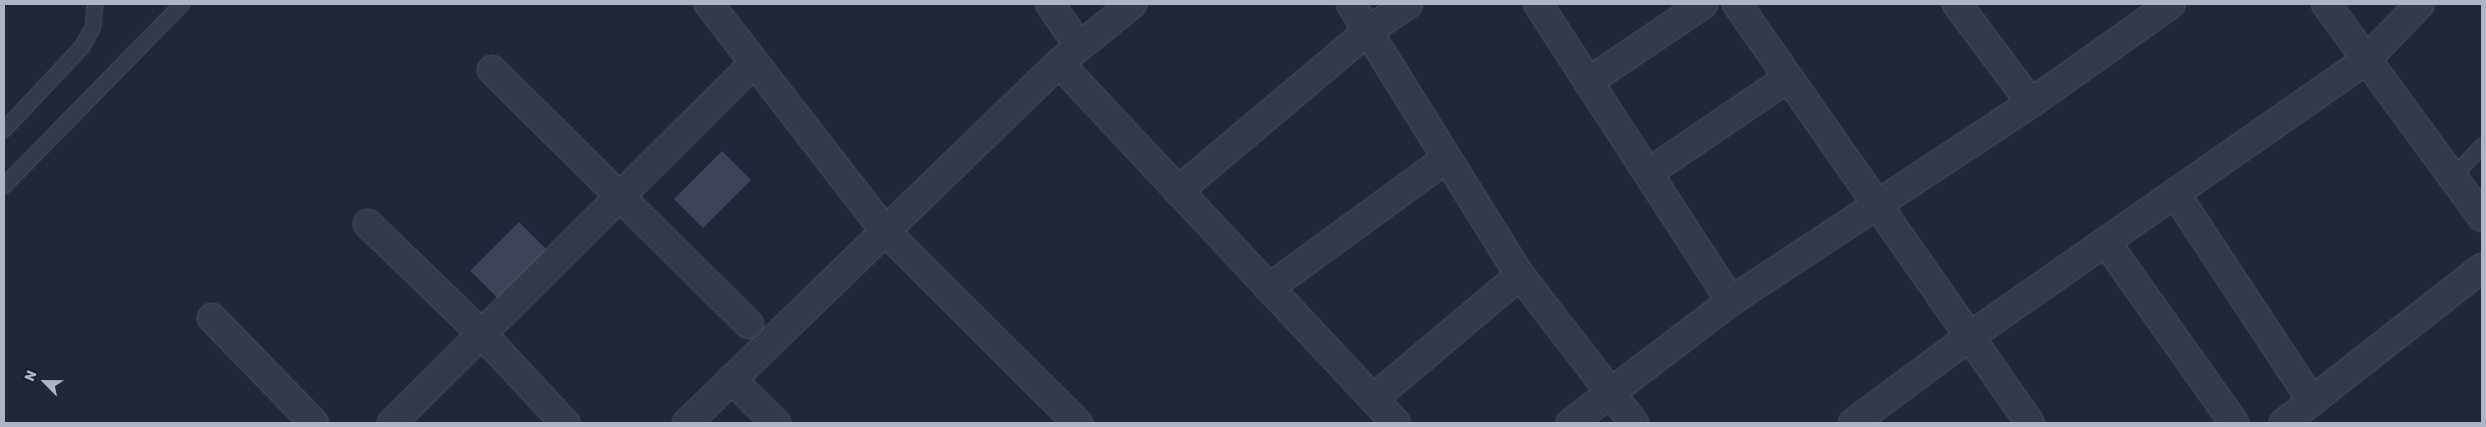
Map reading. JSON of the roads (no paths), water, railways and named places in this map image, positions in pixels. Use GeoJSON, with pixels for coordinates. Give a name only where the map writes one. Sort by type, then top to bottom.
{"type":"FeatureCollection","features":[{"type":"Feature","properties":{"kind":"street"},"geometry":{"type":"LineString","coordinates":[[709,4],[753,64],[886,232],[1078,423]]}},
{"type":"Feature","properties":{"kind":"street"},"geometry":{"type":"LineString","coordinates":[[1050,4],[1079,46]]}},
{"type":"Feature","properties":{"kind":"street"},"geometry":{"type":"LineString","coordinates":[[687,423],[1059,63],[1132,4]]}},
{"type":"Feature","properties":{"kind":"street"},"geometry":{"type":"LineString","coordinates":[[1351,4],[1520,275],[1634,423]]}},
{"type":"Feature","properties":{"kind":"street"},"geometry":{"type":"LineString","coordinates":[[1178,191],[1368,31],[1408,4]]}},
{"type":"Feature","properties":{"kind":"street"},"geometry":{"type":"LineString","coordinates":[[1538,4],[1731,301]]}},
{"type":"Feature","properties":{"kind":"street"},"geometry":{"type":"LineString","coordinates":[[1588,82],[1703,4]]}},
{"type":"Feature","properties":{"kind":"street"},"geometry":{"type":"LineString","coordinates":[[1737,4],[2030,423]]}},
{"type":"Feature","properties":{"kind":"street"},"geometry":{"type":"LineString","coordinates":[[1957,4],[2031,103]]}},
{"type":"Feature","properties":{"kind":"street"},"geometry":{"type":"LineString","coordinates":[[2326,4],[2482,217]]}},
{"type":"Feature","properties":{"kind":"street"},"geometry":{"type":"LineString","coordinates":[[1859,422],[1969,336],[2367,59],[2420,4]]}},
{"type":"Feature","properties":{"kind":"street"},"geometry":{"type":"LineString","coordinates":[[1571,423],[1731,301],[1878,206],[2031,103],[2160,7]]}},
{"type":"Feature","properties":{"kind":"street"},"geometry":{"type":"LineString","coordinates":[[1059,63],[1396,423]]}},
{"type":"Feature","properties":{"kind":"street"},"geometry":{"type":"LineString","coordinates":[[392,423],[753,64]]}},
{"type":"Feature","properties":{"kind":"street"},"geometry":{"type":"LineString","coordinates":[[492,70],[621,195],[749,324]]}},
{"type":"Feature","properties":{"kind":"street"},"geometry":{"type":"LineString","coordinates":[[1648,173],[1788,78]]}},
{"type":"Feature","properties":{"kind":"street"},"geometry":{"type":"LineString","coordinates":[[1269,288],[1447,158]]}},
{"type":"Feature","properties":{"kind":"street"},"geometry":{"type":"LineString","coordinates":[[2175,193],[2312,401]]}},
{"type":"Feature","properties":{"kind":"street"},"geometry":{"type":"LineString","coordinates":[[368,224],[482,334],[565,423]]}},
{"type":"Feature","properties":{"kind":"street"},"geometry":{"type":"LineString","coordinates":[[2106,242],[2234,423]]}},
{"type":"Feature","properties":{"kind":"street"},"geometry":{"type":"LineString","coordinates":[[2284,423],[2482,268]]}},
{"type":"Feature","properties":{"kind":"street"},"geometry":{"type":"LineString","coordinates":[[1373,399],[1520,275]]}},
{"type":"Feature","properties":{"kind":"street"},"geometry":{"type":"LineString","coordinates":[[212,318],[314,423]]}},
{"type":"Feature","properties":{"kind":"street"},"geometry":{"type":"LineString","coordinates":[[731,379],[776,423]]}},
{"type":"Feature","properties":{"kind":"lane"},"geometry":{"type":"LineString","coordinates":[[4,130],[82,47],[93,27],[95,4]]}},
{"type":"Feature","properties":{"kind":"lane"},"geometry":{"type":"LineString","coordinates":[[4,186],[182,4]]}},
{"type":"Feature","properties":{"kind":"lane"},"geometry":{"type":"LineString","coordinates":[[2453,177],[2482,146]]}}]}
